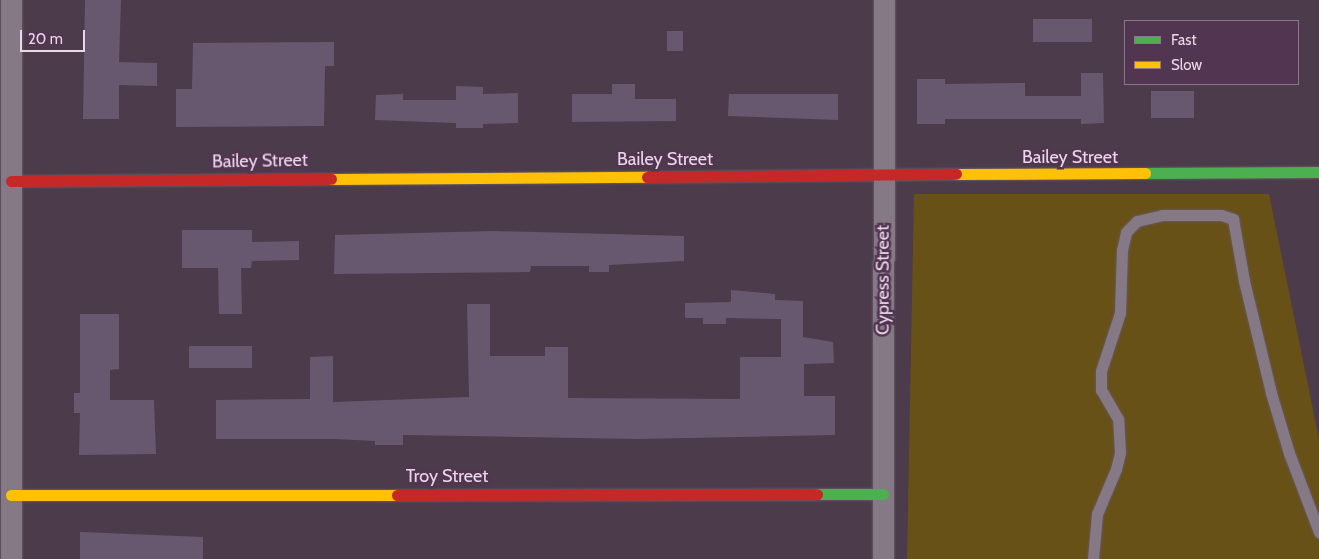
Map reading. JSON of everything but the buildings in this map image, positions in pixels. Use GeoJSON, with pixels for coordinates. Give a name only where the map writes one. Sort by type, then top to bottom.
{"type":"FeatureCollection","features":[{"type":"Feature","properties":{"kind":"street"},"geometry":{"type":"LineString","coordinates":[[11,0],[11,559]]}},
{"type":"Feature","properties":{"kind":"street","name":"Cypress Street"},"geometry":{"type":"LineString","coordinates":[[882,559],[884,0]]}},
{"type":"Feature","properties":{"kind":"street","name":"Bailey Street"},"geometry":{"type":"LineString","coordinates":[[11,181],[1319,172]]}},
{"type":"Feature","properties":{"kind":"street","name":"Troy Street"},"geometry":{"type":"LineString","coordinates":[[11,495],[883,494]]}},
{"type":"Feature","properties":{"kind":"lane"},"geometry":{"type":"LineString","coordinates":[[1093,559],[1097,514],[1116,470],[1120,453],[1118,419],[1101,390],[1101,371],[1120,313],[1122,250],[1126,232],[1136,221],[1162,215],[1221,215],[1234,219],[1244,281],[1268,383],[1289,453],[1319,532]]}},
{"type":"Feature","properties":{"kind":"shaded area"},"geometry":{"type":"Polygon","coordinates":[[[914,194],[1269,194],[1319,439],[1319,559],[907,559],[914,194]]]}},
{"type":"Feature","properties":{"kind":"traffic: fast"},"geometry":{"type":"LineString","coordinates":[[1145,173],[1319,172]]}},
{"type":"Feature","properties":{"kind":"traffic: fast"},"geometry":{"type":"LineString","coordinates":[[817,494],[883,494]]}},
{"type":"Feature","properties":{"kind":"traffic: slow"},"geometry":{"type":"LineString","coordinates":[[956,174],[1145,173]]}},
{"type":"Feature","properties":{"kind":"traffic: slow"},"geometry":{"type":"LineString","coordinates":[[331,179],[647,177]]}},
{"type":"Feature","properties":{"kind":"traffic: slow"},"geometry":{"type":"LineString","coordinates":[[11,495],[397,495]]}},
{"type":"Feature","properties":{"kind":"traffic: jam"},"geometry":{"type":"LineString","coordinates":[[647,177],[956,174]]}},
{"type":"Feature","properties":{"kind":"traffic: jam"},"geometry":{"type":"LineString","coordinates":[[11,181],[331,179]]}},
{"type":"Feature","properties":{"kind":"traffic: jam"},"geometry":{"type":"LineString","coordinates":[[397,495],[817,494]]}}]}
